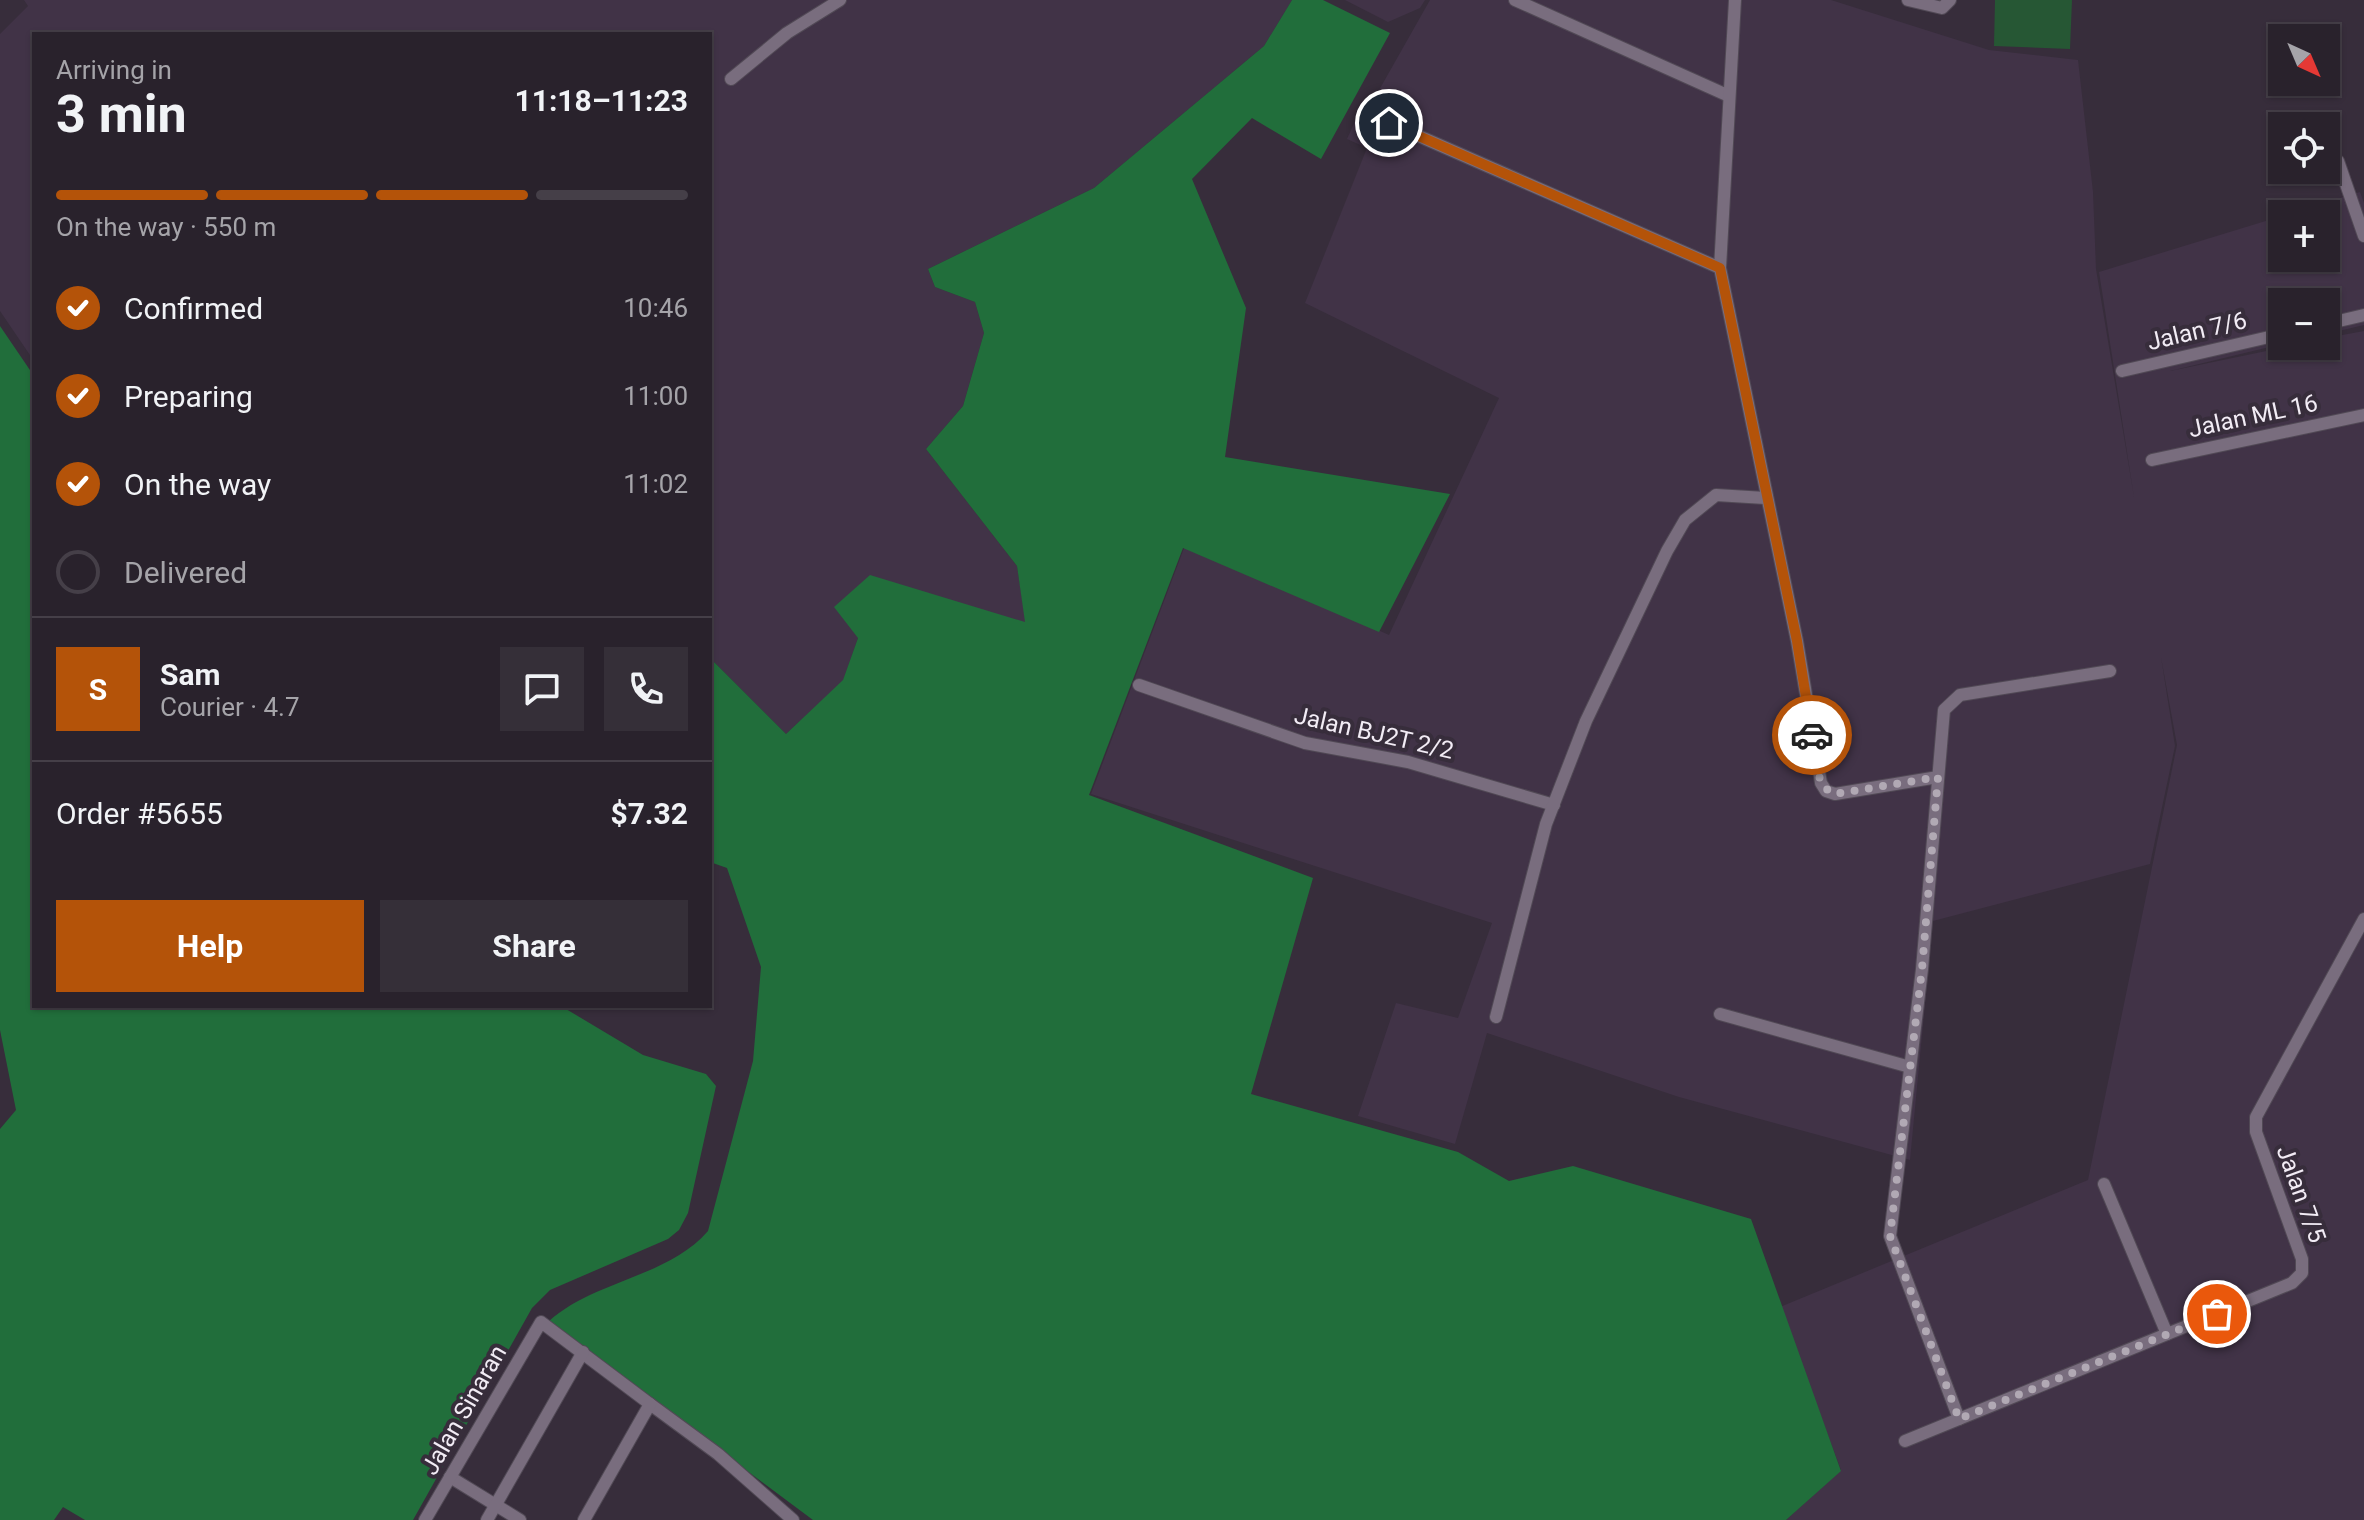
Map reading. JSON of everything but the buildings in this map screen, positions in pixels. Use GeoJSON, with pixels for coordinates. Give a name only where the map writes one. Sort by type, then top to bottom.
{"type":"FeatureCollection","features":[{"type":"Feature","properties":{"kind":"street"},"geometry":{"type":"LineString","coordinates":[[731,79],[787,33],[840,0]]}},
{"type":"Feature","properties":{"kind":"street"},"geometry":{"type":"LineString","coordinates":[[1515,0],[1729,96]]}},
{"type":"Feature","properties":{"kind":"street"},"geometry":{"type":"LineString","coordinates":[[1735,0],[1720,268],[1765,498],[1797,641],[1821,783],[1826,791],[1835,794],[1938,777]]}},
{"type":"Feature","properties":{"kind":"street"},"geometry":{"type":"LineString","coordinates":[[1908,0],[1942,8],[1950,0]]}},
{"type":"Feature","properties":{"kind":"street"},"geometry":{"type":"LineString","coordinates":[[1389,123],[1720,268]]}},
{"type":"Feature","properties":{"kind":"street"},"geometry":{"type":"LineString","coordinates":[[2340,167],[2364,236]]}},
{"type":"Feature","properties":{"kind":"street"},"geometry":{"type":"LineString","coordinates":[[2340,321],[2364,315]]}},
{"type":"Feature","properties":{"kind":"street","name":"Jalan 7/6"},"geometry":{"type":"LineString","coordinates":[[2122,371],[2268,337]]}},
{"type":"Feature","properties":{"kind":"street","name":"Jalan ML 16"},"geometry":{"type":"LineString","coordinates":[[2152,460],[2364,415]]}},
{"type":"Feature","properties":{"kind":"street"},"geometry":{"type":"LineString","coordinates":[[1496,1017],[1535,862],[1554,805],[1605,677],[1685,520],[1716,495],[1765,498]]}},
{"type":"Feature","properties":{"kind":"street"},"geometry":{"type":"LineString","coordinates":[[1959,1419],[1890,1236],[1910,1067],[1942,724],[1950,700],[1998,687],[2110,671]]}},
{"type":"Feature","properties":{"kind":"street","name":"Jalan BJ2T 2/2"},"geometry":{"type":"LineString","coordinates":[[1139,685],[1305,743],[1408,762],[1554,805]]}},
{"type":"Feature","properties":{"kind":"street","name":"Jalan 7/5"},"geometry":{"type":"LineString","coordinates":[[1905,1441],[2292,1283],[2302,1273],[2302,1259],[2256,1132],[2256,1117],[2364,919]]}},
{"type":"Feature","properties":{"kind":"street"},"geometry":{"type":"LineString","coordinates":[[1720,1014],[1910,1067]]}},
{"type":"Feature","properties":{"kind":"street"},"geometry":{"type":"LineString","coordinates":[[2104,1184],[2167,1334]]}},
{"type":"Feature","properties":{"kind":"street","name":"Jalan Sinaran"},"geometry":{"type":"LineString","coordinates":[[425,1520],[541,1322],[583,1352]]}},
{"type":"Feature","properties":{"kind":"street"},"geometry":{"type":"LineString","coordinates":[[487,1520],[583,1352],[718,1454],[793,1520]]}},
{"type":"Feature","properties":{"kind":"street"},"geometry":{"type":"LineString","coordinates":[[584,1520],[650,1404]]}},
{"type":"Feature","properties":{"kind":"street"},"geometry":{"type":"LineString","coordinates":[[450,1477],[520,1520]]}},
{"type":"Feature","properties":{"kind":"shaded area"},"geometry":{"type":"Polygon","coordinates":[[[24,0],[1292,0],[1264,46],[1094,188],[928,269],[935,287],[975,302],[984,333],[963,406],[926,449],[1017,566],[1026,623],[858,638],[843,681],[786,734],[712,660],[712,32],[32,32],[32,358],[0,311],[0,34],[28,6],[24,0]]]}},
{"type":"Feature","properties":{"kind":"shaded area"},"geometry":{"type":"Polygon","coordinates":[[[1345,0],[1425,0],[1420,8],[1388,22],[1345,0]]]}},
{"type":"Feature","properties":{"kind":"shaded area"},"geometry":{"type":"Polygon","coordinates":[[[1430,0],[1831,0],[1989,50],[2078,60],[2093,192],[2096,269],[2134,497],[2099,272],[2268,220],[2268,272],[2340,272],[2340,200],[2333,200],[2360,192],[2364,203],[2364,325],[2340,331],[2340,288],[2268,288],[2268,347],[2170,371],[2268,351],[2268,360],[2340,360],[2340,335],[2364,331],[2364,1520],[1786,1520],[1841,1470],[1780,1307],[2088,1180],[2177,745],[2161,657],[2175,746],[2150,864],[1933,921],[1910,1160],[1679,1097],[1487,1033],[1455,1144],[1358,1116],[1396,1003],[1458,1018],[1492,923],[1091,794],[1186,543],[1389,635],[1499,398],[1305,303],[1367,148],[1347,139],[1361,108],[1374,99],[1430,0]]]}},
{"type":"Feature","properties":{"kind":"green space"},"geometry":{"type":"Polygon","coordinates":[[[1292,0],[1323,0],[1390,33],[1321,159],[1252,118],[1192,179],[1246,308],[1225,457],[1450,494],[1379,632],[1183,548],[1089,795],[1313,878],[1251,1094],[1458,1152],[1509,1181],[1573,1166],[1751,1219],[1841,1471],[1786,1520],[813,1520],[548,1322],[587,1297],[672,1259],[708,1231],[753,1061],[761,967],[727,868],[712,863],[712,660],[786,734],[843,680],[858,638],[834,607],[870,575],[1025,622],[1017,566],[926,449],[963,406],[984,333],[975,302],[935,287],[928,269],[1094,188],[1264,46],[1292,0]]]}},
{"type":"Feature","properties":{"kind":"green space"},"geometry":{"type":"Polygon","coordinates":[[[1995,0],[2072,0],[2070,49],[1994,46],[1995,0]]]}},
{"type":"Feature","properties":{"kind":"green space"},"geometry":{"type":"Polygon","coordinates":[[[0,326],[32,373],[32,1008],[564,1008],[643,1055],[706,1074],[716,1086],[688,1213],[679,1230],[668,1239],[550,1290],[532,1308],[413,1520],[85,1520],[63,1507],[54,1520],[0,1520],[0,1129],[16,1110],[0,1030],[0,326]]]}},
{"type":"Feature","properties":{"kind":"way so far"},"geometry":{"type":"LineString","coordinates":[[1812,735],[1821,783],[1826,791],[1835,794],[1938,777],[1922,969],[1890,1236],[1959,1419],[2217,1314]]}},
{"type":"Feature","properties":{"kind":"route"},"geometry":{"type":"LineString","coordinates":[[1389,123],[1720,268],[1765,498],[1797,641],[1812,735]]}}]}
